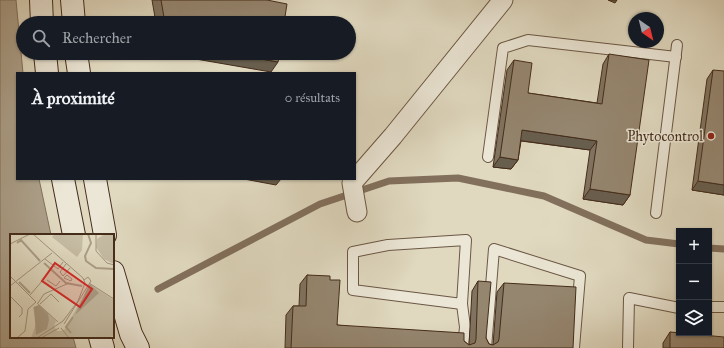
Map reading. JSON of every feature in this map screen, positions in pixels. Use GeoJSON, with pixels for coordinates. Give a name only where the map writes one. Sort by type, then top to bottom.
{"type":"FeatureCollection","features":[{"type":"Feature","properties":{"kind":"street"},"geometry":{"type":"LineString","coordinates":[[41,0],[42,16]]}},
{"type":"Feature","properties":{"kind":"street"},"geometry":{"type":"LineString","coordinates":[[72,0],[73,16]]}},
{"type":"Feature","properties":{"kind":"street"},"geometry":{"type":"LineString","coordinates":[[356,178],[393,136],[503,0]]}},
{"type":"Feature","properties":{"kind":"street"},"geometry":{"type":"LineString","coordinates":[[46,60],[47,72]]}},
{"type":"Feature","properties":{"kind":"street"},"geometry":{"type":"LineString","coordinates":[[77,60],[78,72]]}},
{"type":"Feature","properties":{"kind":"street"},"geometry":{"type":"LineString","coordinates":[[63,180],[74,234]]}},
{"type":"Feature","properties":{"kind":"street"},"geometry":{"type":"LineString","coordinates":[[95,180],[105,234]]}},
{"type":"Feature","properties":{"kind":"street"},"geometry":{"type":"LineString","coordinates":[[355,180],[352,183],[357,212]]}},
{"type":"Feature","properties":{"kind":"street"},"geometry":{"type":"LineString","coordinates":[[114,275],[131,334],[138,348]]}},
{"type":"Feature","properties":{"kind":"street"},"geometry":{"type":"LineString","coordinates":[[100,338],[102,348]]}},
{"type":"Feature","properties":{"kind":"lane"},"geometry":{"type":"LineString","coordinates":[[488,156],[503,48],[528,40],[676,57]]}},
{"type":"Feature","properties":{"kind":"lane"},"geometry":{"type":"LineString","coordinates":[[656,213],[677,45]]}},
{"type":"Feature","properties":{"kind":"lane"},"geometry":{"type":"LineString","coordinates":[[462,304],[353,290],[353,252],[388,245],[466,240],[462,304],[465,327],[463,348]]}},
{"type":"Feature","properties":{"kind":"lane"},"geometry":{"type":"LineString","coordinates":[[486,348],[494,249],[580,276],[574,348]]}},
{"type":"Feature","properties":{"kind":"lane"},"geometry":{"type":"LineString","coordinates":[[628,348],[629,298],[676,307]]}},
{"type":"Feature","properties":{"kind":"lane"},"geometry":{"type":"LineString","coordinates":[[712,307],[724,307]]}},
{"type":"Feature","properties":{"kind":"shaded area"},"geometry":{"type":"Polygon","coordinates":[[[0,0],[16,0],[18,16],[16,16],[16,60],[22,60],[23,72],[16,72],[16,180],[39,180],[51,234],[10,234],[10,338],[73,338],[76,348],[0,348],[0,0]]]}},
{"type":"Feature","properties":{"kind":"building"},"geometry":{"type":"Polygon","coordinates":[[[161,0],[267,0],[287,4],[285,16],[164,16],[161,0]]]}},
{"type":"Feature","properties":{"kind":"building"},"geometry":{"type":"Polygon","coordinates":[[[609,54],[649,60],[630,195],[590,189],[597,141],[522,130],[518,160],[500,157],[514,60],[532,63],[528,93],[602,104],[609,54]]]}},
{"type":"Feature","properties":{"kind":"building"},"geometry":{"type":"Polygon","coordinates":[[[267,60],[278,60],[278,62],[267,60]]]}},
{"type":"Feature","properties":{"kind":"building","name":"Phytocontrol"},"geometry":{"type":"Polygon","coordinates":[[[713,70],[724,71],[724,185],[698,181],[713,70]]]}},
{"type":"Feature","properties":{"kind":"building"},"geometry":{"type":"Polygon","coordinates":[[[307,275],[330,276],[330,280],[340,280],[337,325],[464,333],[464,341],[469,345],[475,343],[476,339],[478,281],[491,282],[486,338],[489,344],[493,345],[498,342],[499,339],[504,283],[576,287],[573,348],[291,348],[293,306],[306,306],[307,275]]]}},
{"type":"Feature","properties":{"kind":"building"},"geometry":{"type":"Polygon","coordinates":[[[670,332],[676,333],[676,336],[724,337],[724,348],[670,348],[670,332]]]}},
{"type":"Feature","properties":{"kind":"waterway"},"geometry":{"type":"LineString","coordinates":[[158,289],[320,204],[389,181],[458,178],[544,196],[646,240],[676,244]]}},
{"type":"Feature","properties":{"kind":"waterway"},"geometry":{"type":"LineString","coordinates":[[712,248],[724,249]]}},
{"type":"Feature","properties":{"kind":"place","name":"Phytocontrol"},"geometry":{"type":"Point","coordinates":[711,136]}}]}
